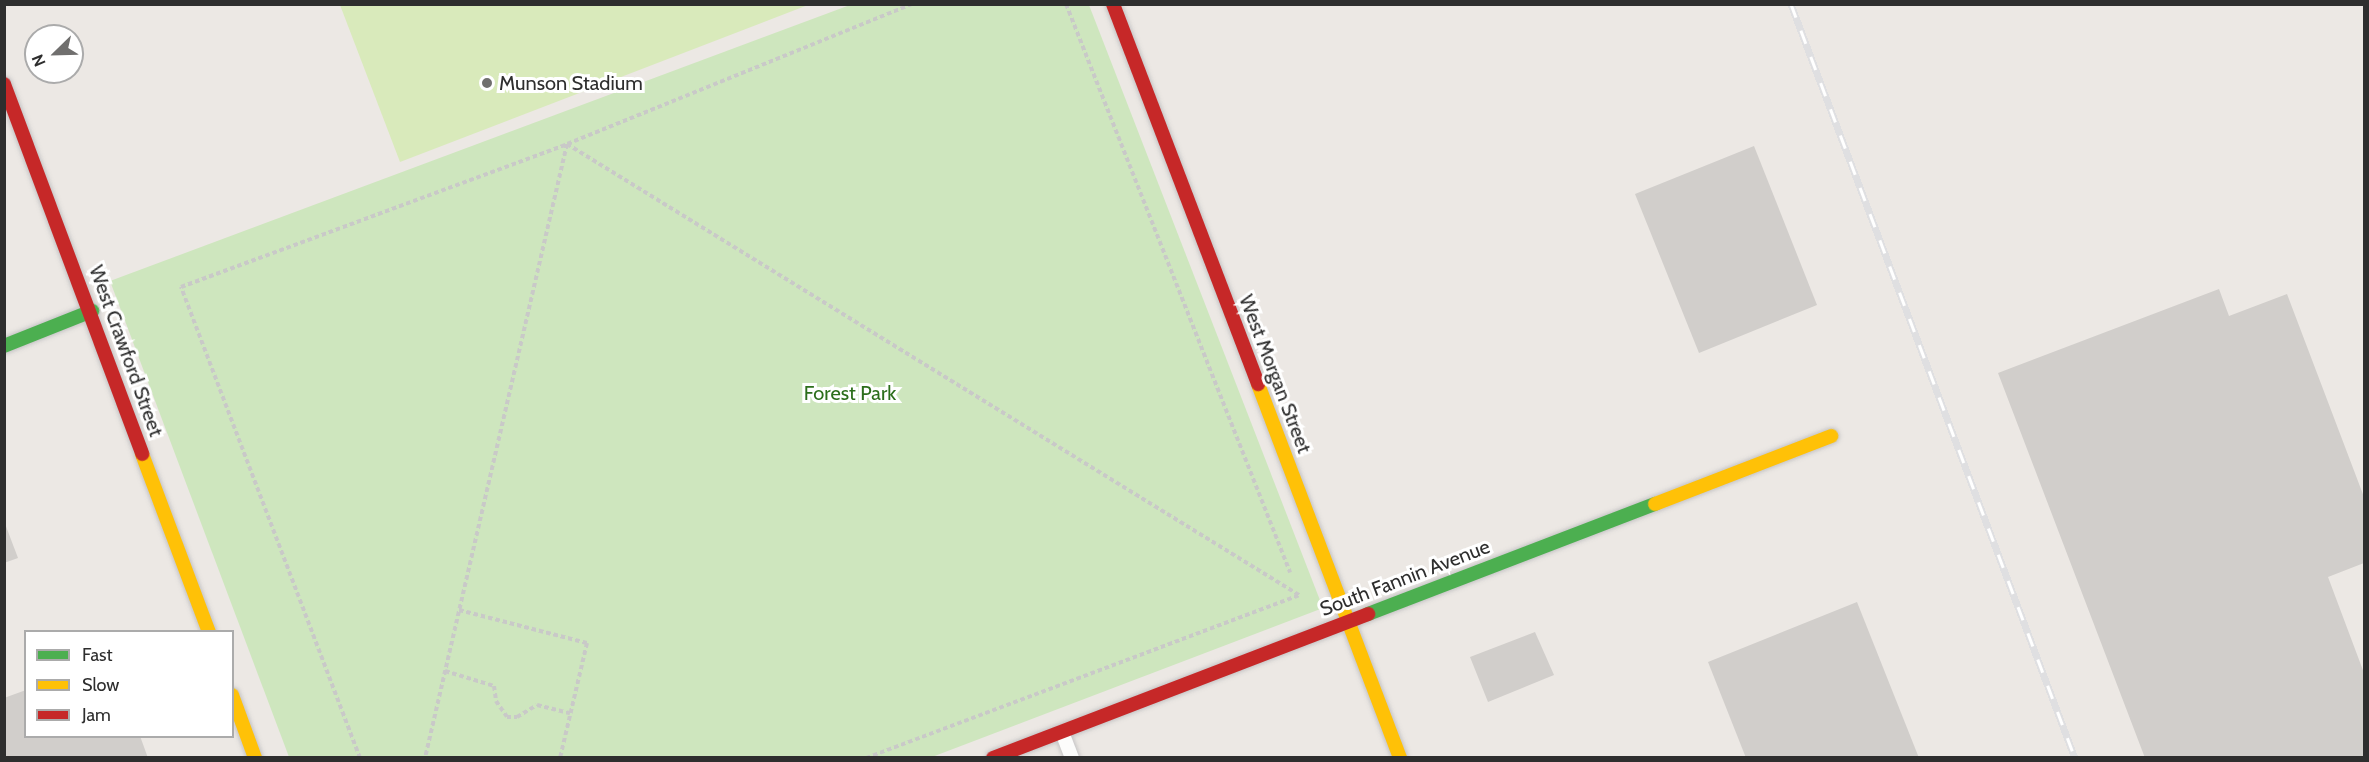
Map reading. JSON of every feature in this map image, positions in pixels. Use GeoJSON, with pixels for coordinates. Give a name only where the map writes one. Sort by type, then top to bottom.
{"type":"FeatureCollection","features":[{"type":"Feature","properties":{"kind":"street","name":"West Morgan Street"},"geometry":{"type":"LineString","coordinates":[[1113,4],[1400,758]]}},
{"type":"Feature","properties":{"kind":"street","name":"West Crawford Street"},"geometry":{"type":"LineString","coordinates":[[4,84],[92,311],[208,630]]}},
{"type":"Feature","properties":{"kind":"street"},"geometry":{"type":"LineString","coordinates":[[4,346],[92,311]]}},
{"type":"Feature","properties":{"kind":"street","name":"South Fannin Avenue"},"geometry":{"type":"LineString","coordinates":[[993,758],[1831,436]]}},
{"type":"Feature","properties":{"kind":"street"},"geometry":{"type":"LineString","coordinates":[[234,700],[255,758]]}},
{"type":"Feature","properties":{"kind":"lane"},"geometry":{"type":"LineString","coordinates":[[1062,730],[1072,758]]}},
{"type":"Feature","properties":{"kind":"path"},"geometry":{"type":"LineString","coordinates":[[360,758],[181,287],[567,144],[912,4]]}},
{"type":"Feature","properties":{"kind":"path"},"geometry":{"type":"LineString","coordinates":[[1066,4],[1299,595]]}},
{"type":"Feature","properties":{"kind":"path"},"geometry":{"type":"LineString","coordinates":[[567,144],[1299,595]]}},
{"type":"Feature","properties":{"kind":"path"},"geometry":{"type":"LineString","coordinates":[[425,758],[567,144]]}},
{"type":"Feature","properties":{"kind":"path"},"geometry":{"type":"LineString","coordinates":[[866,758],[1299,595]]}},
{"type":"Feature","properties":{"kind":"path"},"geometry":{"type":"LineString","coordinates":[[459,610],[587,643],[560,758]]}},
{"type":"Feature","properties":{"kind":"path"},"geometry":{"type":"LineString","coordinates":[[445,671],[494,686],[496,701],[507,717],[517,717],[537,705],[570,712]]}},
{"type":"Feature","properties":{"kind":"green space","name":"Munson Stadium"},"geometry":{"type":"Polygon","coordinates":[[[340,5],[808,5],[400,162],[340,5]]]}},
{"type":"Feature","properties":{"kind":"green space","name":"Forest Park"},"geometry":{"type":"Polygon","coordinates":[[[850,5],[1089,5],[1323,608],[932,757],[289,757],[110,281],[850,5]]]}},
{"type":"Feature","properties":{"kind":"building"},"geometry":{"type":"Polygon","coordinates":[[[1754,146],[1817,305],[1699,353],[1635,194],[1754,146]]]}},
{"type":"Feature","properties":{"kind":"building"},"geometry":{"type":"Polygon","coordinates":[[[2219,289],[2229,316],[2287,294],[2364,497],[2364,563],[2328,577],[2364,673],[2364,758],[2145,758],[1998,373],[2219,289]]]}},
{"type":"Feature","properties":{"kind":"building"},"geometry":{"type":"Polygon","coordinates":[[[4,521],[18,558],[4,563],[4,521]]]}},
{"type":"Feature","properties":{"kind":"building"},"geometry":{"type":"Polygon","coordinates":[[[1857,602],[1919,758],[1746,758],[1708,662],[1857,602]]]}},
{"type":"Feature","properties":{"kind":"building"},"geometry":{"type":"Polygon","coordinates":[[[1535,632],[1554,675],[1488,702],[1470,657],[1535,632]]]}},
{"type":"Feature","properties":{"kind":"building"},"geometry":{"type":"Polygon","coordinates":[[[24,691],[24,738],[141,738],[148,758],[4,758],[4,698],[24,691]]]}},
{"type":"Feature","properties":{"kind":"railway"},"geometry":{"type":"LineString","coordinates":[[1791,4],[2075,758]]}},
{"type":"Feature","properties":{"kind":"traffic: fast"},"geometry":{"type":"LineString","coordinates":[[4,346],[92,311]]}},
{"type":"Feature","properties":{"kind":"traffic: fast"},"geometry":{"type":"LineString","coordinates":[[1368,614],[1655,504]]}},
{"type":"Feature","properties":{"kind":"traffic: slow"},"geometry":{"type":"LineString","coordinates":[[1258,384],[1400,758]]}},
{"type":"Feature","properties":{"kind":"traffic: slow"},"geometry":{"type":"LineString","coordinates":[[1655,504],[1831,436]]}},
{"type":"Feature","properties":{"kind":"traffic: slow"},"geometry":{"type":"LineString","coordinates":[[142,454],[208,630]]}},
{"type":"Feature","properties":{"kind":"traffic: slow"},"geometry":{"type":"LineString","coordinates":[[234,700],[255,758]]}},
{"type":"Feature","properties":{"kind":"traffic: jam"},"geometry":{"type":"LineString","coordinates":[[1113,4],[1258,384]]}},
{"type":"Feature","properties":{"kind":"traffic: jam"},"geometry":{"type":"LineString","coordinates":[[4,84],[142,454]]}},
{"type":"Feature","properties":{"kind":"traffic: jam"},"geometry":{"type":"LineString","coordinates":[[993,758],[1368,614]]}},
{"type":"Feature","properties":{"kind":"place","name":"Munson Stadium"},"geometry":{"type":"Point","coordinates":[487,83]}}]}
